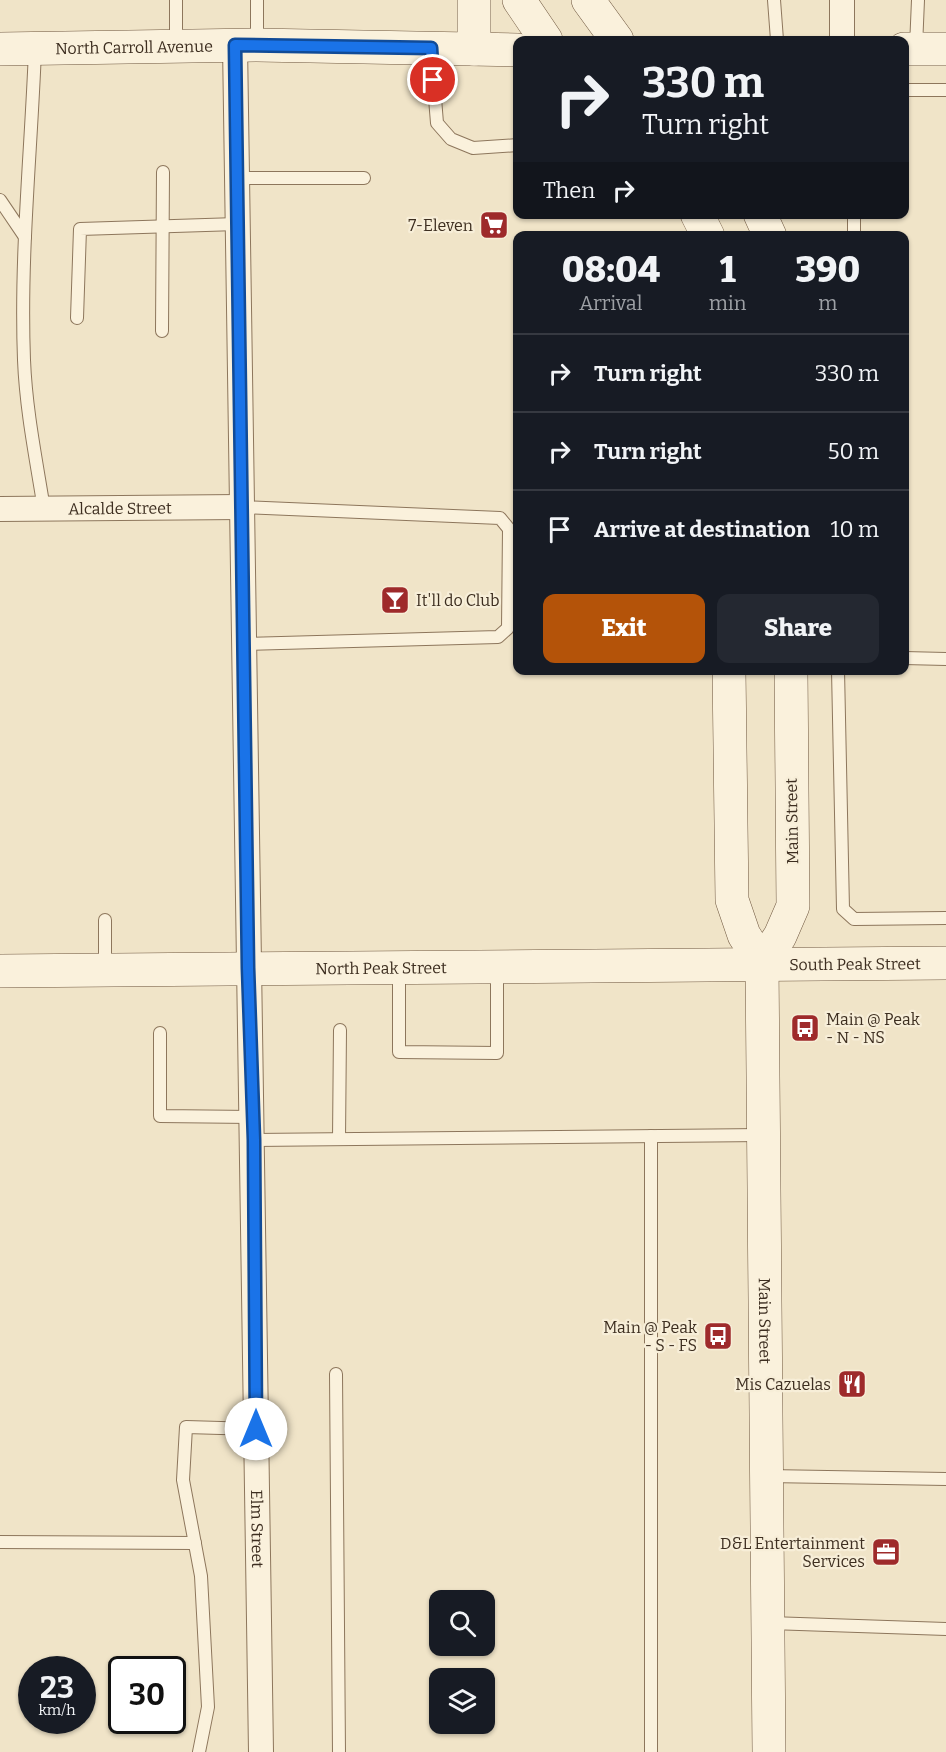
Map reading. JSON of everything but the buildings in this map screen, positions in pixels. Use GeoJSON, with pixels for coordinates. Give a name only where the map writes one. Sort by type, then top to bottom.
{"type":"FeatureCollection","features":[{"type":"Feature","properties":{"kind":"main road"},"geometry":{"type":"LineString","coordinates":[[474,0],[474,49]]}},
{"type":"Feature","properties":{"kind":"main road"},"geometry":{"type":"LineString","coordinates":[[519,0],[543,36]]}},
{"type":"Feature","properties":{"kind":"main road"},"geometry":{"type":"LineString","coordinates":[[588,0],[614,36]]}},
{"type":"Feature","properties":{"kind":"main road","name":"North Carroll Avenue"},"geometry":{"type":"LineString","coordinates":[[0,49],[246,45],[513,50]]}},
{"type":"Feature","properties":{"kind":"main road"},"geometry":{"type":"LineString","coordinates":[[729,675],[732,900],[744,935],[762,963]]}},
{"type":"Feature","properties":{"kind":"main road","name":"Main Street"},"geometry":{"type":"LineString","coordinates":[[769,1752],[762,963],[780,936],[793,906],[791,675]]}},
{"type":"Feature","properties":{"kind":"main road","name":"North Peak Street"},"geometry":{"type":"LineString","coordinates":[[0,971],[762,963]]}},
{"type":"Feature","properties":{"kind":"main road","name":"South Peak Street"},"geometry":{"type":"LineString","coordinates":[[762,963],[946,963]]}},
{"type":"Feature","properties":{"kind":"street"},"geometry":{"type":"LineString","coordinates":[[842,0],[842,36]]}},
{"type":"Feature","properties":{"kind":"street","name":"Elm Street"},"geometry":{"type":"LineString","coordinates":[[246,45],[236,178],[248,968],[253,1128],[261,1752]]}},
{"type":"Feature","properties":{"kind":"street","name":"Alcalde Street"},"geometry":{"type":"LineString","coordinates":[[0,509],[241,507]]}},
{"type":"Feature","properties":{"kind":"lane"},"geometry":{"type":"LineString","coordinates":[[176,0],[176,47]]}},
{"type":"Feature","properties":{"kind":"lane"},"geometry":{"type":"LineString","coordinates":[[246,45],[257,0]]}},
{"type":"Feature","properties":{"kind":"lane"},"geometry":{"type":"LineString","coordinates":[[774,0],[777,36]]}},
{"type":"Feature","properties":{"kind":"lane"},"geometry":{"type":"LineString","coordinates":[[918,0],[922,49]]}},
{"type":"Feature","properties":{"kind":"lane"},"geometry":{"type":"LineString","coordinates":[[34,48],[25,237],[24,360],[29,430],[44,509]]}},
{"type":"Feature","properties":{"kind":"lane"},"geometry":{"type":"LineString","coordinates":[[431,48],[436,123],[451,139],[473,148],[513,145]]}},
{"type":"Feature","properties":{"kind":"lane"},"geometry":{"type":"LineString","coordinates":[[909,90],[946,90]]}},
{"type":"Feature","properties":{"kind":"lane"},"geometry":{"type":"LineString","coordinates":[[162,331],[163,172]]}},
{"type":"Feature","properties":{"kind":"lane"},"geometry":{"type":"LineString","coordinates":[[236,178],[364,178]]}},
{"type":"Feature","properties":{"kind":"lane"},"geometry":{"type":"LineString","coordinates":[[0,200],[25,237]]}},
{"type":"Feature","properties":{"kind":"lane"},"geometry":{"type":"LineString","coordinates":[[77,318],[80,229],[237,224]]}},
{"type":"Feature","properties":{"kind":"lane"},"geometry":{"type":"LineString","coordinates":[[241,507],[500,518],[509,529],[508,628],[498,637],[244,644]]}},
{"type":"Feature","properties":{"kind":"lane"},"geometry":{"type":"LineString","coordinates":[[909,658],[946,659]]}},
{"type":"Feature","properties":{"kind":"lane"},"geometry":{"type":"LineString","coordinates":[[838,675],[843,909],[854,919],[946,918]]}},
{"type":"Feature","properties":{"kind":"lane"},"geometry":{"type":"LineString","coordinates":[[105,921],[105,970]]}},
{"type":"Feature","properties":{"kind":"lane"},"geometry":{"type":"LineString","coordinates":[[399,967],[399,1052],[497,1053],[497,966]]}},
{"type":"Feature","properties":{"kind":"lane"},"geometry":{"type":"LineString","coordinates":[[339,1139],[340,1030]]}},
{"type":"Feature","properties":{"kind":"lane"},"geometry":{"type":"LineString","coordinates":[[160,1033],[160,1116],[339,1139],[764,1135]]}},
{"type":"Feature","properties":{"kind":"lane"},"geometry":{"type":"LineString","coordinates":[[651,1136],[651,1752]]}},
{"type":"Feature","properties":{"kind":"lane"},"geometry":{"type":"LineString","coordinates":[[336,1374],[339,1752]]}},
{"type":"Feature","properties":{"kind":"lane"},"geometry":{"type":"LineString","coordinates":[[199,1752],[208,1707],[201,1576],[183,1480],[186,1427],[256,1429]]}},
{"type":"Feature","properties":{"kind":"lane"},"geometry":{"type":"LineString","coordinates":[[767,1476],[946,1479]]}},
{"type":"Feature","properties":{"kind":"lane"},"geometry":{"type":"LineString","coordinates":[[0,1542],[195,1543]]}},
{"type":"Feature","properties":{"kind":"lane"},"geometry":{"type":"LineString","coordinates":[[768,1623],[946,1629]]}},
{"type":"Feature","properties":{"kind":"place","name":"7-Eleven"},"geometry":{"type":"Point","coordinates":[494,225]}},
{"type":"Feature","properties":{"kind":"place","name":"It'll do Club"},"geometry":{"type":"Point","coordinates":[395,600]}},
{"type":"Feature","properties":{"kind":"place","name":"Main @ Peak - N - NS"},"geometry":{"type":"Point","coordinates":[805,1028]}},
{"type":"Feature","properties":{"kind":"place","name":"Main @ Peak - S - FS"},"geometry":{"type":"Point","coordinates":[718,1336]}},
{"type":"Feature","properties":{"kind":"place","name":"Mis Cazuelas"},"geometry":{"type":"Point","coordinates":[852,1384]}},
{"type":"Feature","properties":{"kind":"place","name":"D&L Entertainment Services"},"geometry":{"type":"Point","coordinates":[886,1552]}},
{"type":"Feature","properties":{"kind":"route"},"geometry":{"type":"LineString","coordinates":[[256,1429],[254,1140],[248,968],[235,45],[431,48],[433,80]]}}]}
